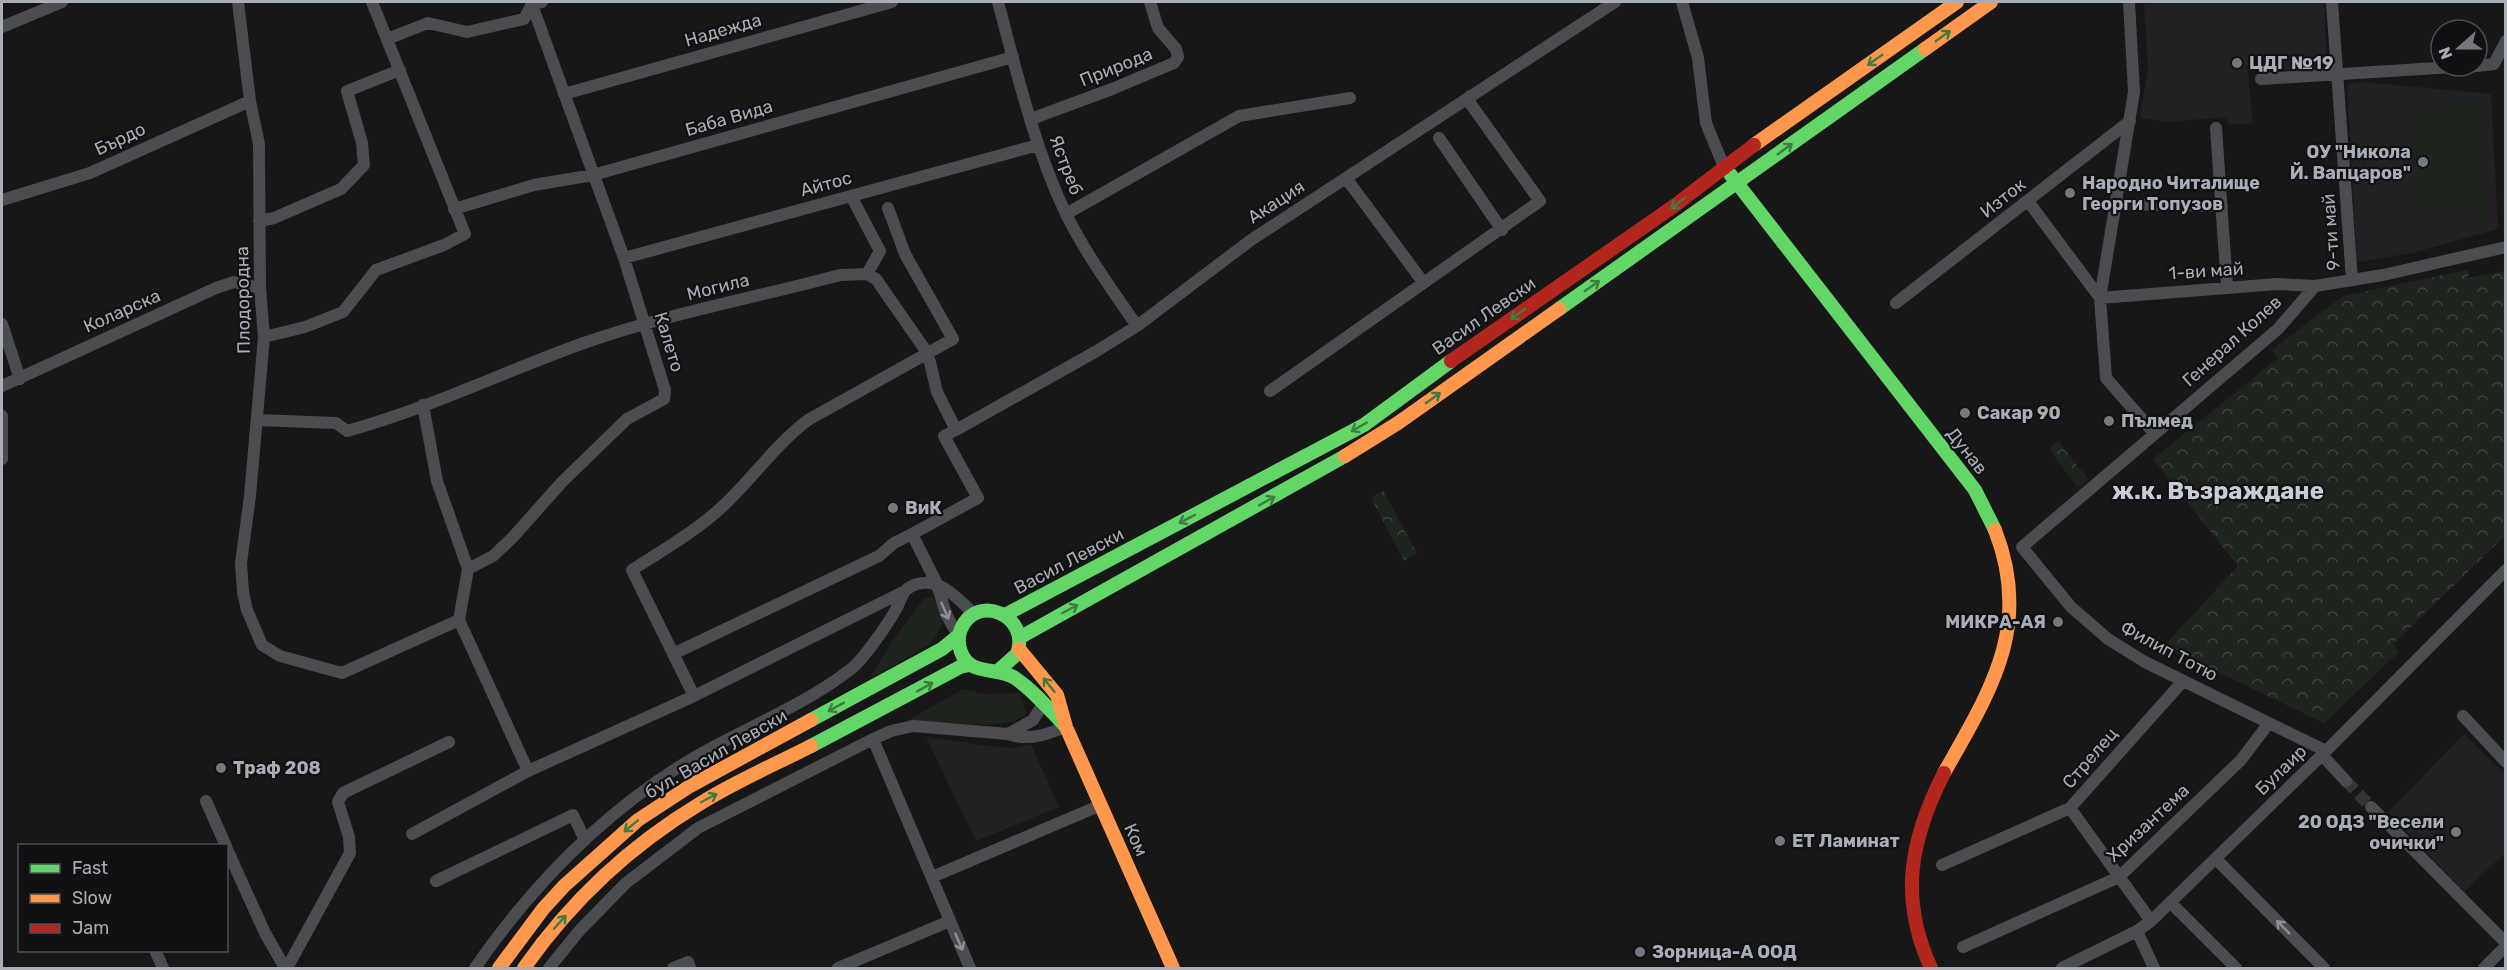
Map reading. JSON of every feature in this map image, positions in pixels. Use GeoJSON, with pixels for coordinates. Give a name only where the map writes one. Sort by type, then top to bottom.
{"type":"FeatureCollection","features":[{"type":"Feature","properties":{"kind":"main road","name":"Васил Левски"},"geometry":{"type":"LineString","coordinates":[[1005,615],[1364,425],[1458,355],[1674,206],[1724,167],[1957,2]]}},
{"type":"Feature","properties":{"kind":"main road","name":"Васил Левски"},"geometry":{"type":"LineString","coordinates":[[1019,644],[1052,618],[1161,560],[1331,464],[1398,423],[1991,2]]}},
{"type":"Feature","properties":{"kind":"main road","name":"Дунав"},"geometry":{"type":"LineString","coordinates":[[1724,167],[1975,490],[1992,520],[2006,560],[2010,612],[2001,661],[1984,700],[1927,804],[1911,863],[1913,916],[1931,969]]}},
{"type":"Feature","properties":{"kind":"main road"},"geometry":{"type":"LineString","coordinates":[[1019,644],[1011,662],[999,670],[988,671],[969,665],[962,654],[958,636],[963,626],[974,614],[985,610],[1005,615],[1017,629],[1019,644],[1057,695],[1066,727]]}},
{"type":"Feature","properties":{"kind":"main road","name":"бул. Васил Левски"},"geometry":{"type":"LineString","coordinates":[[499,969],[543,909],[564,886],[638,820],[690,786],[935,653],[958,636]]}},
{"type":"Feature","properties":{"kind":"main road","name":"бул. Васил Левски"},"geometry":{"type":"LineString","coordinates":[[524,969],[548,936],[575,906],[612,870],[666,826],[702,802],[873,715],[954,670],[969,665]]}},
{"type":"Feature","properties":{"kind":"main road"},"geometry":{"type":"LineString","coordinates":[[999,670],[1023,685],[1066,727]]}},
{"type":"Feature","properties":{"kind":"main road","name":"Ком"},"geometry":{"type":"LineString","coordinates":[[1066,727],[1173,969]]}},
{"type":"Feature","properties":{"kind":"street"},"geometry":{"type":"LineString","coordinates":[[2,27],[62,2]]}},
{"type":"Feature","properties":{"kind":"street","name":"Плодородна"},"geometry":{"type":"LineString","coordinates":[[238,2],[250,101],[259,144],[260,288],[264,337],[240,576],[248,610],[262,645],[280,656],[342,674],[459,620]]}},
{"type":"Feature","properties":{"kind":"street"},"geometry":{"type":"LineString","coordinates":[[264,337],[324,321],[343,312],[375,270],[444,245],[465,234],[372,2]]}},
{"type":"Feature","properties":{"kind":"street"},"geometry":{"type":"LineString","coordinates":[[387,39],[428,23],[467,32],[524,18],[535,2]]}},
{"type":"Feature","properties":{"kind":"street","name":"Калето"},"geometry":{"type":"LineString","coordinates":[[468,569],[493,556],[562,482],[627,419],[664,399],[665,390],[624,258],[564,94],[535,2]]}},
{"type":"Feature","properties":{"kind":"street","name":"Надежда"},"geometry":{"type":"LineString","coordinates":[[564,94],[892,2]]}},
{"type":"Feature","properties":{"kind":"street","name":"Ястреб"},"geometry":{"type":"LineString","coordinates":[[998,2],[1038,145],[1066,214],[1100,272],[1137,326]]}},
{"type":"Feature","properties":{"kind":"street","name":"Природа"},"geometry":{"type":"LineString","coordinates":[[1031,119],[1174,63],[1178,57],[1176,49],[1158,28],[1150,2]]}},
{"type":"Feature","properties":{"kind":"street","name":"Акация"},"geometry":{"type":"LineString","coordinates":[[956,430],[1137,326],[1251,240],[1615,2]]}},
{"type":"Feature","properties":{"kind":"street","name":"Дунав"},"geometry":{"type":"LineString","coordinates":[[1682,2],[1698,58],[1706,123],[1724,167]]}},
{"type":"Feature","properties":{"kind":"street"},"geometry":{"type":"LineString","coordinates":[[2128,2],[2135,76],[2117,204],[2100,298],[2106,378],[2155,434]]}},
{"type":"Feature","properties":{"kind":"street","name":"9-ти май"},"geometry":{"type":"LineString","coordinates":[[2332,2],[2352,280]]}},
{"type":"Feature","properties":{"kind":"street"},"geometry":{"type":"LineString","coordinates":[[2489,65],[2494,64],[2505,41]]}},
{"type":"Feature","properties":{"kind":"street","name":"Баба Вида"},"geometry":{"type":"LineString","coordinates":[[454,209],[534,185],[593,175],[1013,57]]}},
{"type":"Feature","properties":{"kind":"street"},"geometry":{"type":"LineString","coordinates":[[2261,79],[2429,69]]}},
{"type":"Feature","properties":{"kind":"street"},"geometry":{"type":"LineString","coordinates":[[259,221],[274,218],[341,189],[364,165],[362,143],[347,91],[400,70]]}},
{"type":"Feature","properties":{"kind":"street"},"geometry":{"type":"LineString","coordinates":[[1270,391],[1423,282],[1502,230],[1540,201],[1470,103],[1470,96]]}},
{"type":"Feature","properties":{"kind":"street"},"geometry":{"type":"LineString","coordinates":[[1066,214],[1239,116],[1350,98]]}},
{"type":"Feature","properties":{"kind":"street","name":"Бърдо"},"geometry":{"type":"LineString","coordinates":[[2,200],[90,173],[250,101]]}},
{"type":"Feature","properties":{"kind":"street","name":"Изток"},"geometry":{"type":"LineString","coordinates":[[1896,303],[2130,121]]}},
{"type":"Feature","properties":{"kind":"street"},"geometry":{"type":"LineString","coordinates":[[2216,128],[2227,287]]}},
{"type":"Feature","properties":{"kind":"street"},"geometry":{"type":"LineString","coordinates":[[1439,138],[1502,230]]}},
{"type":"Feature","properties":{"kind":"street","name":"Айтос"},"geometry":{"type":"LineString","coordinates":[[624,258],[1038,145]]}},
{"type":"Feature","properties":{"kind":"street"},"geometry":{"type":"LineString","coordinates":[[1346,178],[1423,282]]}},
{"type":"Feature","properties":{"kind":"street"},"geometry":{"type":"LineString","coordinates":[[673,654],[879,556],[894,543],[978,498],[944,436],[956,430],[937,392],[928,354],[876,279],[867,274],[880,251],[851,196]]}},
{"type":"Feature","properties":{"kind":"street"},"geometry":{"type":"LineString","coordinates":[[2028,201],[2100,298]]}},
{"type":"Feature","properties":{"kind":"street"},"geometry":{"type":"LineString","coordinates":[[2117,204],[2222,206]]}},
{"type":"Feature","properties":{"kind":"street"},"geometry":{"type":"LineString","coordinates":[[694,696],[632,570],[692,531],[720,509],[808,420],[953,339],[905,254],[888,208]]}},
{"type":"Feature","properties":{"kind":"street"},"geometry":{"type":"LineString","coordinates":[[2315,286],[2352,280],[2504,245]]}},
{"type":"Feature","properties":{"kind":"street","name":"Могила"},"geometry":{"type":"LineString","coordinates":[[257,420],[336,423],[347,431],[387,420],[579,345],[645,323],[840,275],[867,274]]}},
{"type":"Feature","properties":{"kind":"street","name":"Коларска"},"geometry":{"type":"LineString","coordinates":[[2,386],[216,288],[234,282],[260,288]]}},
{"type":"Feature","properties":{"kind":"street","name":"1-ви май"},"geometry":{"type":"LineString","coordinates":[[2100,298],[2277,284],[2315,286]]}},
{"type":"Feature","properties":{"kind":"street","name":"Генерал Колев"},"geometry":{"type":"LineString","coordinates":[[2022,546],[2278,329],[2315,286]]}},
{"type":"Feature","properties":{"kind":"street"},"geometry":{"type":"LineString","coordinates":[[2,324],[20,379]]}},
{"type":"Feature","properties":{"kind":"street"},"geometry":{"type":"LineString","coordinates":[[423,405],[437,481],[468,569],[459,620],[528,771]]}},
{"type":"Feature","properties":{"kind":"street"},"geometry":{"type":"LineString","coordinates":[[2,416],[2,459]]}},
{"type":"Feature","properties":{"kind":"street"},"geometry":{"type":"LineString","coordinates":[[912,534],[937,584],[946,614],[958,636]]}},
{"type":"Feature","properties":{"kind":"street","name":"Филип Тотю"},"geometry":{"type":"LineString","coordinates":[[2022,546],[2071,607],[2099,633],[2135,657],[2269,723],[2324,753]]}},
{"type":"Feature","properties":{"kind":"street","name":"Булаир"},"geometry":{"type":"LineString","coordinates":[[2062,969],[2137,931],[2171,903],[2324,753],[2505,570]]}},
{"type":"Feature","properties":{"kind":"street"},"geometry":{"type":"LineString","coordinates":[[412,834],[528,771],[694,696],[914,585],[926,582],[937,584],[974,614]]}},
{"type":"Feature","properties":{"kind":"street"},"geometry":{"type":"LineString","coordinates":[[475,969],[527,899],[585,840],[652,785],[686,763],[853,668],[894,612],[905,591]]}},
{"type":"Feature","properties":{"kind":"street","name":"Стрелец"},"geometry":{"type":"LineString","coordinates":[[1942,865],[2070,808],[2103,768],[2183,681]]}},
{"type":"Feature","properties":{"kind":"street"},"geometry":{"type":"LineString","coordinates":[[1008,734],[1033,720],[1044,704]]}},
{"type":"Feature","properties":{"kind":"street"},"geometry":{"type":"LineString","coordinates":[[2463,716],[2505,762]]}},
{"type":"Feature","properties":{"kind":"street","name":"Хризантема"},"geometry":{"type":"LineString","coordinates":[[1963,946],[2119,877],[2241,760],[2269,723]]}},
{"type":"Feature","properties":{"kind":"street"},"geometry":{"type":"LineString","coordinates":[[549,969],[580,930],[626,883],[698,828],[873,739],[891,731],[913,726],[1008,734],[1020,738],[1031,738],[1066,727]]}},
{"type":"Feature","properties":{"kind":"street"},"geometry":{"type":"LineString","coordinates":[[873,739],[970,969]]}},
{"type":"Feature","properties":{"kind":"street"},"geometry":{"type":"LineString","coordinates":[[228,850],[268,940],[286,969],[350,853],[349,837],[338,802],[343,793],[448,742]]}},
{"type":"Feature","properties":{"kind":"street"},"geometry":{"type":"LineString","coordinates":[[2324,753],[2346,781]]}},
{"type":"Feature","properties":{"kind":"street"},"geometry":{"type":"LineString","coordinates":[[206,801],[225,844]]}},
{"type":"Feature","properties":{"kind":"street"},"geometry":{"type":"LineString","coordinates":[[932,877],[1101,805]]}},
{"type":"Feature","properties":{"kind":"street"},"geometry":{"type":"LineString","coordinates":[[2371,807],[2505,944],[2484,969]]}},
{"type":"Feature","properties":{"kind":"street"},"geometry":{"type":"LineString","coordinates":[[2070,808],[2151,921]]}},
{"type":"Feature","properties":{"kind":"street"},"geometry":{"type":"LineString","coordinates":[[436,881],[573,815],[585,840]]}},
{"type":"Feature","properties":{"kind":"street"},"geometry":{"type":"LineString","coordinates":[[2216,859],[2324,969]]}},
{"type":"Feature","properties":{"kind":"street"},"geometry":{"type":"LineString","coordinates":[[2171,903],[2236,969]]}},
{"type":"Feature","properties":{"kind":"street"},"geometry":{"type":"LineString","coordinates":[[838,969],[950,921]]}},
{"type":"Feature","properties":{"kind":"street"},"geometry":{"type":"LineString","coordinates":[[2137,931],[2154,969]]}},
{"type":"Feature","properties":{"kind":"street"},"geometry":{"type":"LineString","coordinates":[[155,952],[163,969]]}},
{"type":"Feature","properties":{"kind":"street"},"geometry":{"type":"LineString","coordinates":[[673,969],[688,962],[690,969]]}},
{"type":"Feature","properties":{"kind":"shaded area","name":"ЦДГ №19"},"geometry":{"type":"Polygon","coordinates":[[[2324,2],[2327,62],[2324,68],[2271,71],[2270,65],[2247,65],[2253,123],[2228,125],[2227,117],[2166,122],[2140,118],[2148,68],[2144,4],[2324,2]]]}},
{"type":"Feature","properties":{"kind":"shaded area","name":"ОУ \"Никола Й. Вапцаров\""},"geometry":{"type":"Polygon","coordinates":[[[2363,82],[2491,94],[2498,229],[2412,253],[2357,262],[2347,84],[2363,82]]]}},
{"type":"Feature","properties":{"kind":"shaded area","name":"20 ОДЗ \"Весели очички\""},"geometry":{"type":"Polygon","coordinates":[[[2464,734],[2505,774],[2505,853],[2464,892],[2388,812],[2464,734]]]}},
{"type":"Feature","properties":{"kind":"shaded area"},"geometry":{"type":"Polygon","coordinates":[[[926,737],[996,747],[1016,748],[1031,744],[1059,807],[976,841],[926,737]]]}},
{"type":"Feature","properties":{"kind":"green space"},"geometry":{"type":"Polygon","coordinates":[[[2479,99],[2486,215],[2418,219],[2410,104],[2479,99]]]}},
{"type":"Feature","properties":{"kind":"green space"},"geometry":{"type":"Polygon","coordinates":[[[2467,270],[2469,278],[2505,271],[2505,536],[2393,644],[2399,652],[2324,723],[2164,646],[2238,566],[2153,459],[2278,358],[2272,350],[2343,296],[2467,270]]]}},
{"type":"Feature","properties":{"kind":"green space"},"geometry":{"type":"Polygon","coordinates":[[[2058,441],[2088,479],[2078,488],[2049,449],[2058,441]]]}},
{"type":"Feature","properties":{"kind":"green space"},"geometry":{"type":"Polygon","coordinates":[[[1383,490],[1417,553],[1404,561],[1371,498],[1383,490]]]}},
{"type":"Feature","properties":{"kind":"green space"},"geometry":{"type":"Polygon","coordinates":[[[925,597],[932,597],[943,611],[941,628],[930,644],[869,679],[892,641],[925,597]]]}},
{"type":"Feature","properties":{"kind":"green space"},"geometry":{"type":"Polygon","coordinates":[[[963,689],[986,694],[1019,693],[1027,713],[1014,722],[989,725],[907,721],[963,689]]]}},
{"type":"Feature","properties":{"kind":"tunnel"},"geometry":{"type":"LineString","coordinates":[[2346,781],[2371,807]]}},
{"type":"Feature","properties":{"kind":"traffic: fast"},"geometry":{"type":"LineString","coordinates":[[1559,309],[1925,49]]}},
{"type":"Feature","properties":{"kind":"traffic: fast"},"geometry":{"type":"LineString","coordinates":[[1730,174],[1975,490],[1995,530]]}},
{"type":"Feature","properties":{"kind":"traffic: fast"},"geometry":{"type":"LineString","coordinates":[[1005,615],[1364,425],[1451,361]]}},
{"type":"Feature","properties":{"kind":"traffic: fast"},"geometry":{"type":"LineString","coordinates":[[1019,638],[1345,456]]}},
{"type":"Feature","properties":{"kind":"traffic: fast"},"geometry":{"type":"LineString","coordinates":[[999,670],[1017,654],[1019,640],[1016,629],[1010,620],[1000,613],[978,612],[969,618],[960,632],[959,646],[965,660],[977,668],[1008,674],[1015,678],[1035,694],[1065,726]]}},
{"type":"Feature","properties":{"kind":"traffic: fast"},"geometry":{"type":"LineString","coordinates":[[811,720],[942,649],[958,636]]}},
{"type":"Feature","properties":{"kind":"traffic: fast"},"geometry":{"type":"LineString","coordinates":[[811,746],[960,667],[969,665]]}},
{"type":"Feature","properties":{"kind":"traffic: slow"},"geometry":{"type":"LineString","coordinates":[[1754,145],[1957,2]]}},
{"type":"Feature","properties":{"kind":"traffic: slow"},"geometry":{"type":"LineString","coordinates":[[1925,49],[1991,2]]}},
{"type":"Feature","properties":{"kind":"traffic: slow"},"geometry":{"type":"LineString","coordinates":[[1345,456],[1398,423],[1559,309]]}},
{"type":"Feature","properties":{"kind":"traffic: slow"},"geometry":{"type":"LineString","coordinates":[[1944,773],[1990,686],[2001,657],[2008,628],[2010,597],[2006,565],[1995,530]]}},
{"type":"Feature","properties":{"kind":"traffic: slow"},"geometry":{"type":"LineString","coordinates":[[1019,649],[1057,695],[1066,727],[1173,968]]}},
{"type":"Feature","properties":{"kind":"traffic: slow"},"geometry":{"type":"LineString","coordinates":[[499,968],[543,909],[564,886],[638,820],[690,786],[811,720]]}},
{"type":"Feature","properties":{"kind":"traffic: slow"},"geometry":{"type":"LineString","coordinates":[[524,968],[542,943],[582,897],[650,837],[714,795],[811,746]]}},
{"type":"Feature","properties":{"kind":"traffic: jam"},"geometry":{"type":"LineString","coordinates":[[1451,361],[1674,206],[1754,145]]}},
{"type":"Feature","properties":{"kind":"traffic: jam"},"geometry":{"type":"LineString","coordinates":[[1931,968],[1915,917],[1912,893],[1913,869],[1923,822],[1944,773]]}},
{"type":"Feature","properties":{"kind":"place","name":"ЦДГ №19"},"geometry":{"type":"Point","coordinates":[2237,63]}},
{"type":"Feature","properties":{"kind":"place","name":"ОУ \"Никола Й. Вапцаров\""},"geometry":{"type":"Point","coordinates":[2423,162]}},
{"type":"Feature","properties":{"kind":"place","name":"Народно Читалище Георги Топузов"},"geometry":{"type":"Point","coordinates":[2070,193]}},
{"type":"Feature","properties":{"kind":"place","name":"Сакар 90"},"geometry":{"type":"Point","coordinates":[1965,413]}},
{"type":"Feature","properties":{"kind":"place","name":"Пълмед"},"geometry":{"type":"Point","coordinates":[2109,421]}},
{"type":"Feature","properties":{"kind":"place","name":"ВиК"},"geometry":{"type":"Point","coordinates":[893,508]}},
{"type":"Feature","properties":{"kind":"place","name":"МИКРА-АЯ"},"geometry":{"type":"Point","coordinates":[2058,622]}},
{"type":"Feature","properties":{"kind":"place","name":"Траф 208"},"geometry":{"type":"Point","coordinates":[221,768]}},
{"type":"Feature","properties":{"kind":"place","name":"20 ОДЗ \"Весели очички\""},"geometry":{"type":"Point","coordinates":[2456,832]}},
{"type":"Feature","properties":{"kind":"place","name":"ЕТ Ламинат"},"geometry":{"type":"Point","coordinates":[1780,841]}},
{"type":"Feature","properties":{"kind":"place","name":"Зорница-А ООД"},"geometry":{"type":"Point","coordinates":[1640,952]}},
{"type":"Feature","properties":{"kind":"district","name":"ж.к. Възраждане"},"geometry":{"type":"Point","coordinates":[2218,491]}}]}
